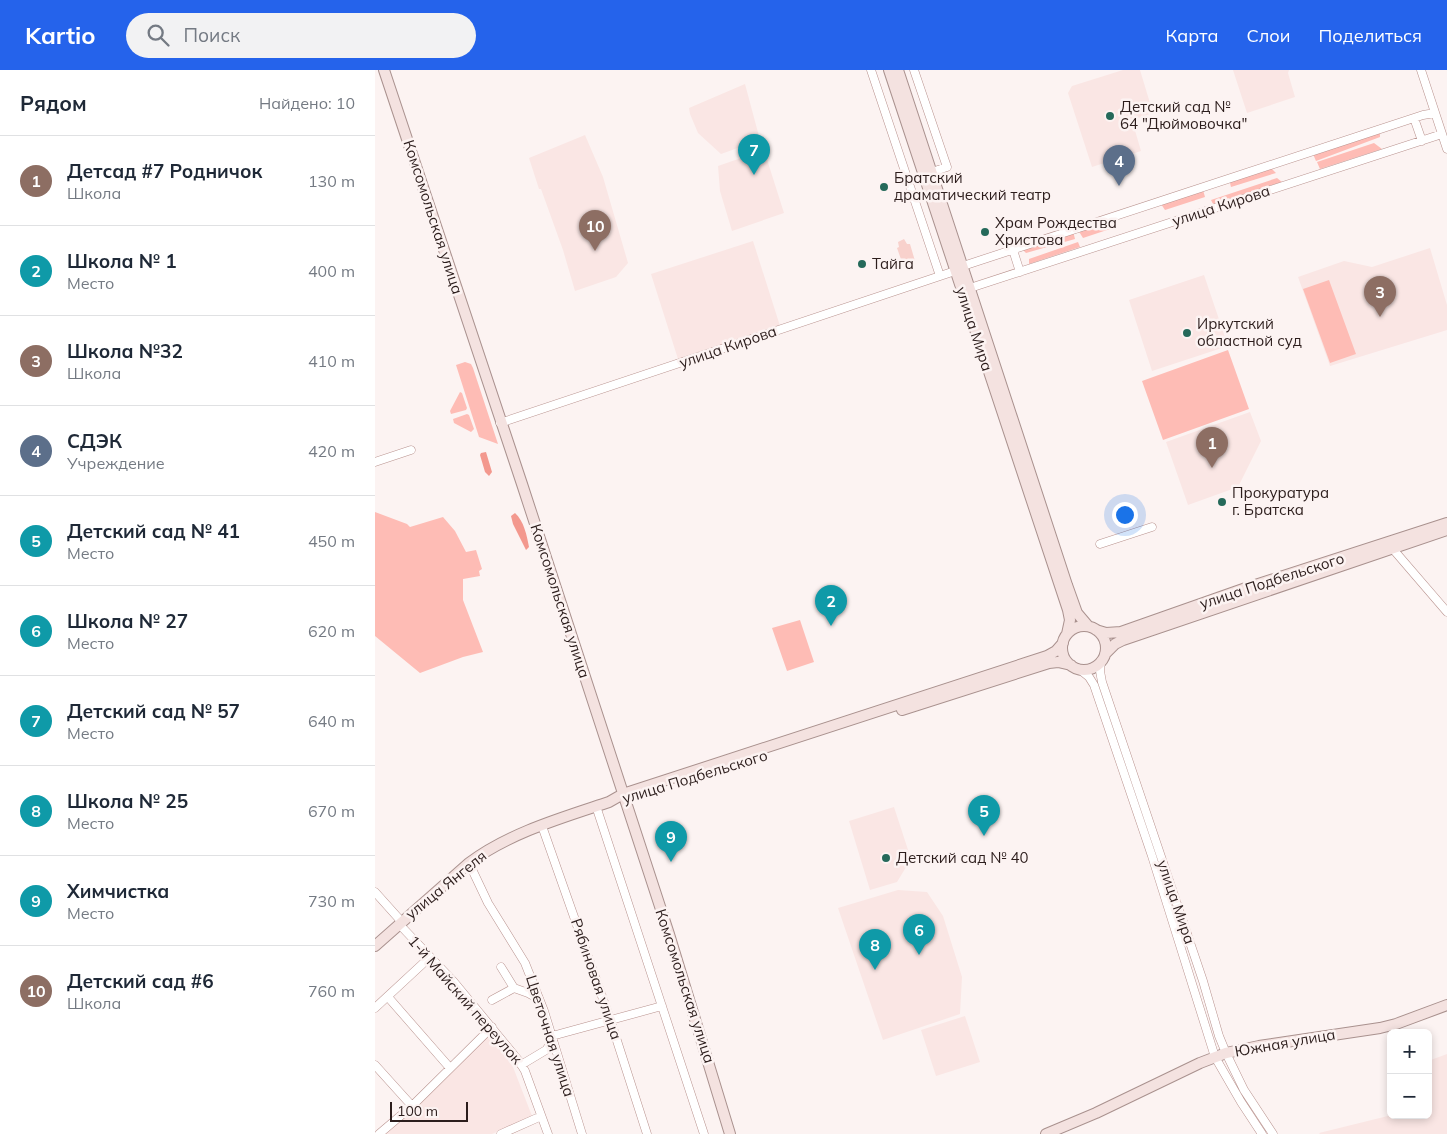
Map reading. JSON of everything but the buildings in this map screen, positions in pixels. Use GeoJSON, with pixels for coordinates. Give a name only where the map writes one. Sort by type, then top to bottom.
{"type":"FeatureCollection","features":[{"type":"Feature","properties":{"kind":"main road","name":"Комсомольская улица"},"geometry":{"type":"LineString","coordinates":[[384,70],[678,963],[730,1134]]}},
{"type":"Feature","properties":{"kind":"main road","name":"улица Мира"},"geometry":{"type":"LineString","coordinates":[[889,70],[946,229],[1063,586]]}},
{"type":"Feature","properties":{"kind":"main road","name":"улица Мира"},"geometry":{"type":"LineString","coordinates":[[898,70],[932,172],[946,229]]}},
{"type":"Feature","properties":{"kind":"main road","name":"улица Мира"},"geometry":{"type":"LineString","coordinates":[[959,269],[970,288],[992,367]]}},
{"type":"Feature","properties":{"kind":"main road","name":"улица Подбельского"},"geometry":{"type":"LineString","coordinates":[[1103,657],[1115,644],[1123,640],[1447,523]]}},
{"type":"Feature","properties":{"kind":"main road","name":"улица Подбельского"},"geometry":{"type":"LineString","coordinates":[[1092,628],[1106,633],[1121,632],[1447,530]]}},
{"type":"Feature","properties":{"kind":"main road"},"geometry":{"type":"LineString","coordinates":[[1063,586],[1077,613],[1104,640],[1103,657],[1089,669],[1075,667],[1063,653],[1070,616],[1063,586]]}},
{"type":"Feature","properties":{"kind":"main road"},"geometry":{"type":"LineString","coordinates":[[1065,639],[1078,627],[1092,628]]}},
{"type":"Feature","properties":{"kind":"main road","name":"улица Подбельского"},"geometry":{"type":"LineString","coordinates":[[609,802],[1047,656],[1056,650],[1065,639]]}},
{"type":"Feature","properties":{"kind":"main road","name":"улица Подбельского"},"geometry":{"type":"LineString","coordinates":[[708,770],[1049,663],[1058,662],[1075,667]]}},
{"type":"Feature","properties":{"kind":"main road","name":"улица Янгеля"},"geometry":{"type":"LineString","coordinates":[[375,946],[469,863],[496,846],[542,826],[609,802]]}},
{"type":"Feature","properties":{"kind":"main road","name":"Южная улица"},"geometry":{"type":"LineString","coordinates":[[1046,1134],[1226,1053],[1259,1046],[1380,1028],[1447,1005]]}},
{"type":"Feature","properties":{"kind":"street"},"geometry":{"type":"LineString","coordinates":[[871,70],[940,276]]}},
{"type":"Feature","properties":{"kind":"street"},"geometry":{"type":"LineString","coordinates":[[914,70],[947,167],[932,172]]}},
{"type":"Feature","properties":{"kind":"street"},"geometry":{"type":"LineString","coordinates":[[1421,70],[1447,149]]}},
{"type":"Feature","properties":{"kind":"street","name":"улица Кирова"},"geometry":{"type":"LineString","coordinates":[[501,423],[1013,250],[1413,118],[1435,113]]}},
{"type":"Feature","properties":{"kind":"street"},"geometry":{"type":"LineString","coordinates":[[1413,118],[1422,140]]}},
{"type":"Feature","properties":{"kind":"street","name":"улица Кирова"},"geometry":{"type":"LineString","coordinates":[[970,288],[1442,134]]}},
{"type":"Feature","properties":{"kind":"street"},"geometry":{"type":"LineString","coordinates":[[1013,250],[1019,272]]}},
{"type":"Feature","properties":{"kind":"street"},"geometry":{"type":"LineString","coordinates":[[375,462],[411,450]]}},
{"type":"Feature","properties":{"kind":"street"},"geometry":{"type":"LineString","coordinates":[[1100,544],[1152,527]]}},
{"type":"Feature","properties":{"kind":"street"},"geometry":{"type":"LineString","coordinates":[[1392,548],[1447,612]]}},
{"type":"Feature","properties":{"kind":"street","name":"улица Мира"},"geometry":{"type":"LineString","coordinates":[[1103,657],[1100,671],[1102,682],[1226,1053],[1250,1099],[1273,1134]]}},
{"type":"Feature","properties":{"kind":"street","name":"улица Мира"},"geometry":{"type":"LineString","coordinates":[[1075,667],[1089,677],[1096,692],[1152,856],[1215,1057],[1262,1134]]}},
{"type":"Feature","properties":{"kind":"street"},"geometry":{"type":"LineString","coordinates":[[596,806],[704,1134]]}},
{"type":"Feature","properties":{"kind":"street","name":"Рябиновая улица"},"geometry":{"type":"LineString","coordinates":[[542,826],[610,1019],[647,1134]]}},
{"type":"Feature","properties":{"kind":"street","name":"Цветочная улица"},"geometry":{"type":"LineString","coordinates":[[469,863],[488,903],[525,963],[539,999],[582,1134]]}},
{"type":"Feature","properties":{"kind":"street","name":"1-й Майский переулок"},"geometry":{"type":"LineString","coordinates":[[375,892],[492,1027],[521,1065],[548,1134]]}},
{"type":"Feature","properties":{"kind":"street"},"geometry":{"type":"LineString","coordinates":[[375,1008],[430,957]]}},
{"type":"Feature","properties":{"kind":"street"},"geometry":{"type":"LineString","coordinates":[[501,967],[514,988],[539,999]]}},
{"type":"Feature","properties":{"kind":"street"},"geometry":{"type":"LineString","coordinates":[[493,1000],[514,988]]}},
{"type":"Feature","properties":{"kind":"street"},"geometry":{"type":"LineString","coordinates":[[388,996],[449,1068]]}},
{"type":"Feature","properties":{"kind":"street"},"geometry":{"type":"LineString","coordinates":[[521,1065],[545,1050],[552,1038],[610,1019],[662,1006]]}},
{"type":"Feature","properties":{"kind":"street"},"geometry":{"type":"LineString","coordinates":[[379,1134],[411,1106],[492,1027]]}},
{"type":"Feature","properties":{"kind":"street"},"geometry":{"type":"LineString","coordinates":[[375,1065],[411,1106]]}},
{"type":"Feature","properties":{"kind":"street"},"geometry":{"type":"LineString","coordinates":[[501,1134],[537,1118]]}},
{"type":"Feature","properties":{"kind":"shaded area","name":"Детский сад № 64 \"Дюймовочка\""},"geometry":{"type":"Polygon","coordinates":[[[1123,70],[1140,70],[1153,113],[1135,119],[1134,127],[1141,151],[1092,167],[1068,93],[1072,86],[1123,70]]]}},
{"type":"Feature","properties":{"kind":"shaded area"},"geometry":{"type":"Polygon","coordinates":[[[1233,70],[1289,70],[1288,73],[1295,97],[1247,113],[1233,70]]]}},
{"type":"Feature","properties":{"kind":"shaded area"},"geometry":{"type":"Polygon","coordinates":[[[745,84],[760,140],[721,154],[698,133],[689,108],[745,84]]]}},
{"type":"Feature","properties":{"kind":"shaded area"},"geometry":{"type":"Polygon","coordinates":[[[1380,131],[1380,137],[1316,161],[1313,154],[1380,131]]]}},
{"type":"Feature","properties":{"kind":"shaded area"},"geometry":{"type":"Polygon","coordinates":[[[585,135],[603,177],[628,263],[616,277],[575,291],[563,250],[529,158],[585,135]]]}},
{"type":"Feature","properties":{"kind":"shaded area"},"geometry":{"type":"Polygon","coordinates":[[[1374,143],[1382,149],[1320,169],[1317,162],[1374,143]]]}},
{"type":"Feature","properties":{"kind":"shaded area"},"geometry":{"type":"Polygon","coordinates":[[[764,150],[784,213],[732,231],[720,191],[718,166],[764,150]]]}},
{"type":"Feature","properties":{"kind":"shaded area"},"geometry":{"type":"Polygon","coordinates":[[[1271,168],[1276,173],[1231,187],[1231,181],[1271,168]]]}},
{"type":"Feature","properties":{"kind":"shaded area"},"geometry":{"type":"Polygon","coordinates":[[[1277,178],[1282,182],[1213,204],[1211,200],[1277,178]]]}},
{"type":"Feature","properties":{"kind":"shaded area"},"geometry":{"type":"Polygon","coordinates":[[[1203,190],[1205,197],[1165,210],[1161,204],[1203,190]]]}},
{"type":"Feature","properties":{"kind":"shaded area"},"geometry":{"type":"Polygon","coordinates":[[[1110,219],[1113,228],[1083,238],[1078,230],[1110,219]]]}},
{"type":"Feature","properties":{"kind":"shaded area"},"geometry":{"type":"Polygon","coordinates":[[[1073,231],[1075,239],[1026,253],[1022,249],[1073,231]]]}},
{"type":"Feature","properties":{"kind":"shaded area"},"geometry":{"type":"Polygon","coordinates":[[[904,239],[907,244],[910,244],[915,261],[903,265],[897,248],[899,247],[898,242],[904,239]]]}},
{"type":"Feature","properties":{"kind":"shaded area"},"geometry":{"type":"Polygon","coordinates":[[[753,241],[780,326],[678,359],[651,274],[753,241]]]}},
{"type":"Feature","properties":{"kind":"shaded area"},"geometry":{"type":"Polygon","coordinates":[[[1078,242],[1080,247],[1029,264],[1029,259],[1078,242]]]}},
{"type":"Feature","properties":{"kind":"shaded area"},"geometry":{"type":"Polygon","coordinates":[[[1430,248],[1447,305],[1447,330],[1330,366],[1298,277],[1344,261],[1372,267],[1430,248]]]}},
{"type":"Feature","properties":{"kind":"shaded area"},"geometry":{"type":"Polygon","coordinates":[[[1204,275],[1228,346],[1152,371],[1129,300],[1204,275]]]}},
{"type":"Feature","properties":{"kind":"shaded area"},"geometry":{"type":"Polygon","coordinates":[[[1329,280],[1356,354],[1330,363],[1303,289],[1329,280]]]}},
{"type":"Feature","properties":{"kind":"shaded area"},"geometry":{"type":"Polygon","coordinates":[[[1228,350],[1249,409],[1163,440],[1142,381],[1228,350]]]}},
{"type":"Feature","properties":{"kind":"shaded area"},"geometry":{"type":"Polygon","coordinates":[[[465,362],[471,364],[473,368],[498,444],[479,437],[456,365],[465,362]]]}},
{"type":"Feature","properties":{"kind":"shaded area"},"geometry":{"type":"Polygon","coordinates":[[[460,392],[467,408],[466,410],[451,414],[450,411],[460,392]]]}},
{"type":"Feature","properties":{"kind":"shaded area"},"geometry":{"type":"Polygon","coordinates":[[[1250,412],[1261,441],[1238,487],[1188,505],[1166,442],[1250,412]]]}},
{"type":"Feature","properties":{"kind":"shaded area"},"geometry":{"type":"Polygon","coordinates":[[[467,414],[474,429],[471,432],[454,423],[453,419],[467,414]]]}},
{"type":"Feature","properties":{"kind":"shaded area"},"geometry":{"type":"Polygon","coordinates":[[[486,452],[492,472],[489,476],[485,472],[480,455],[486,452]]]}},
{"type":"Feature","properties":{"kind":"shaded area"},"geometry":{"type":"Polygon","coordinates":[[[375,512],[407,524],[410,527],[443,517],[455,531],[466,552],[476,550],[482,569],[479,571],[480,576],[463,579],[463,600],[483,652],[463,657],[420,673],[375,636],[375,512]]]}},
{"type":"Feature","properties":{"kind":"shaded area"},"geometry":{"type":"Polygon","coordinates":[[[515,513],[521,520],[526,534],[529,547],[526,550],[513,524],[511,516],[515,513]]]}},
{"type":"Feature","properties":{"kind":"shaded area"},"geometry":{"type":"Polygon","coordinates":[[[800,620],[814,662],[787,671],[772,628],[800,620]]]}},
{"type":"Feature","properties":{"kind":"shaded area"},"geometry":{"type":"Polygon","coordinates":[[[894,807],[911,859],[897,882],[870,890],[849,821],[894,807]]]}},
{"type":"Feature","properties":{"kind":"shaded area"},"geometry":{"type":"Polygon","coordinates":[[[898,890],[927,892],[943,916],[962,977],[960,1014],[883,1040],[838,908],[898,890]]]}},
{"type":"Feature","properties":{"kind":"shaded area"},"geometry":{"type":"Polygon","coordinates":[[[965,1016],[980,1062],[936,1076],[921,1030],[965,1016]]]}},
{"type":"Feature","properties":{"kind":"shaded area"},"geometry":{"type":"Polygon","coordinates":[[[490,1035],[513,1067],[532,1116],[492,1134],[383,1134],[490,1035]]]}},
{"type":"Feature","properties":{"kind":"shaded area"},"geometry":{"type":"Polygon","coordinates":[[[1447,1054],[1447,1134],[1319,1133],[1387,1116],[1387,1119],[1432,1119],[1432,1060],[1447,1054]]]}},
{"type":"Feature","properties":{"kind":"place","name":"Детский сад № 64 \"Дюймовочка\""},"geometry":{"type":"Point","coordinates":[1110,116]}},
{"type":"Feature","properties":{"kind":"place","name":"Детский сад № 57"},"geometry":{"type":"Point","coordinates":[754,175]}},
{"type":"Feature","properties":{"kind":"place","name":"СДЭК"},"geometry":{"type":"Point","coordinates":[1119,186]}},
{"type":"Feature","properties":{"kind":"place","name":"Братский драматический театр"},"geometry":{"type":"Point","coordinates":[884,187]}},
{"type":"Feature","properties":{"kind":"place","name":"Храм Рождества Христова"},"geometry":{"type":"Point","coordinates":[985,232]}},
{"type":"Feature","properties":{"kind":"place","name":"Детский сад #6"},"geometry":{"type":"Point","coordinates":[595,251]}},
{"type":"Feature","properties":{"kind":"place","name":"Тайга"},"geometry":{"type":"Point","coordinates":[862,264]}},
{"type":"Feature","properties":{"kind":"place","name":"Школа №32"},"geometry":{"type":"Point","coordinates":[1380,317]}},
{"type":"Feature","properties":{"kind":"place","name":"Иркутский областной суд"},"geometry":{"type":"Point","coordinates":[1187,333]}},
{"type":"Feature","properties":{"kind":"place","name":"Детсад #7 Родничок"},"geometry":{"type":"Point","coordinates":[1212,468]}},
{"type":"Feature","properties":{"kind":"place","name":"Прокуратура г. Братска"},"geometry":{"type":"Point","coordinates":[1222,502]}},
{"type":"Feature","properties":{"kind":"place","name":"Школа № 1"},"geometry":{"type":"Point","coordinates":[831,626]}},
{"type":"Feature","properties":{"kind":"place","name":"Детский сад № 41"},"geometry":{"type":"Point","coordinates":[984,836]}},
{"type":"Feature","properties":{"kind":"place","name":"Детский сад № 40"},"geometry":{"type":"Point","coordinates":[886,858]}},
{"type":"Feature","properties":{"kind":"place","name":"Химчистка"},"geometry":{"type":"Point","coordinates":[671,862]}},
{"type":"Feature","properties":{"kind":"place","name":"Школа № 27"},"geometry":{"type":"Point","coordinates":[919,955]}},
{"type":"Feature","properties":{"kind":"place","name":"Школа № 25"},"geometry":{"type":"Point","coordinates":[875,970]}}]}
